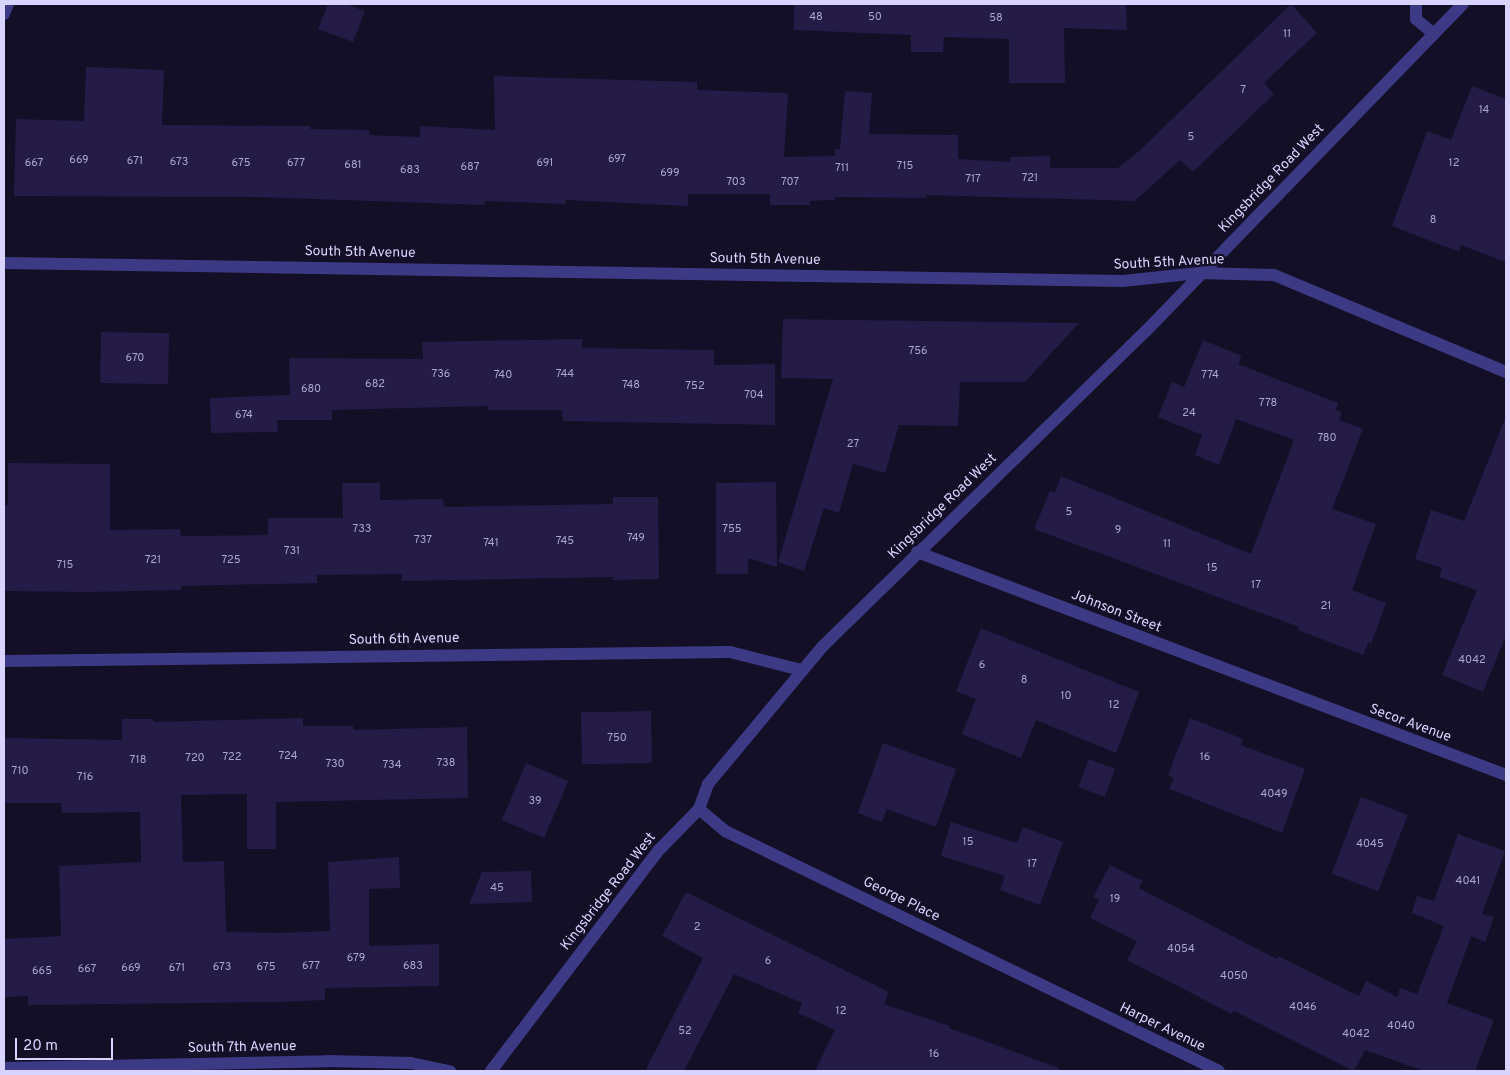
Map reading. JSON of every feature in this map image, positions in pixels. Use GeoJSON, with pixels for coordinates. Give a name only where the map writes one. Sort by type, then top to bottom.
{"type":"FeatureCollection","features":[{"type":"Feature","properties":{"kind":"street"},"geometry":{"type":"LineString","coordinates":[[4,14],[8,4]]}},
{"type":"Feature","properties":{"kind":"street"},"geometry":{"type":"LineString","coordinates":[[1416,4],[1416,19],[1434,34]]}},
{"type":"Feature","properties":{"kind":"street","name":"Kingsbridge Road West"},"geometry":{"type":"LineString","coordinates":[[491,1071],[659,850],[699,809],[708,784],[802,670],[917,552],[1146,331],[1199,273],[1463,4]]}},
{"type":"Feature","properties":{"kind":"street","name":"South 5th Avenue"},"geometry":{"type":"LineString","coordinates":[[4,263],[1123,281],[1199,273],[1274,275],[1506,372]]}},
{"type":"Feature","properties":{"kind":"street","name":"Johnson Street"},"geometry":{"type":"LineString","coordinates":[[917,552],[1304,700]]}},
{"type":"Feature","properties":{"kind":"street","name":"South 6th Avenue"},"geometry":{"type":"LineString","coordinates":[[4,661],[730,652],[802,670]]}},
{"type":"Feature","properties":{"kind":"street","name":"Secor Avenue"},"geometry":{"type":"LineString","coordinates":[[1304,700],[1506,775]]}},
{"type":"Feature","properties":{"kind":"street","name":"George Place"},"geometry":{"type":"LineString","coordinates":[[699,809],[724,831],[1094,1011]]}},
{"type":"Feature","properties":{"kind":"street","name":"Harper Avenue"},"geometry":{"type":"LineString","coordinates":[[1094,1011],[1218,1071]]}},
{"type":"Feature","properties":{"kind":"street","name":"South 7th Avenue"},"geometry":{"type":"LineString","coordinates":[[4,1068],[328,1061],[411,1064],[450,1071]]}},
{"type":"Feature","properties":{"kind":"building"},"geometry":{"type":"Polygon","coordinates":[[[328,4],[346,4],[365,11],[353,42],[318,29],[328,4]]]}},
{"type":"Feature","properties":{"kind":"building"},"geometry":{"type":"Polygon","coordinates":[[[794,4],[1126,4],[1127,30],[1064,28],[1065,83],[1009,83],[1009,39],[944,37],[943,52],[911,52],[911,35],[794,30],[794,4]]]}},
{"type":"Feature","properties":{"kind":"building"},"geometry":{"type":"Polygon","coordinates":[[[1291,4],[1317,33],[1264,83],[1274,94],[1193,172],[1180,160],[1135,201],[926,195],[926,198],[835,197],[835,200],[810,201],[810,205],[770,205],[770,194],[688,194],[688,206],[566,200],[566,204],[485,201],[485,205],[257,197],[14,196],[16,119],[84,121],[86,67],[164,70],[162,125],[311,126],[310,129],[369,130],[369,135],[420,137],[420,126],[495,130],[494,76],[697,82],[697,90],[788,93],[784,157],[835,156],[835,149],[840,149],[845,91],[872,93],[869,134],[958,135],[958,159],[1010,162],[1010,157],[1050,156],[1050,168],[1118,168],[1139,151],[1291,4]]]}},
{"type":"Feature","properties":{"kind":"building"},"geometry":{"type":"Polygon","coordinates":[[[1472,86],[1506,99],[1506,262],[1461,245],[1459,252],[1392,226],[1427,131],[1451,140],[1472,86]]]}},
{"type":"Feature","properties":{"kind":"building"},"geometry":{"type":"Polygon","coordinates":[[[783,319],[1079,323],[1025,382],[960,382],[958,426],[899,425],[885,473],[853,464],[839,513],[824,508],[804,571],[778,562],[833,379],[781,378],[783,319]]]}},
{"type":"Feature","properties":{"kind":"building"},"geometry":{"type":"Polygon","coordinates":[[[101,332],[169,333],[168,384],[100,383],[101,332]]]}},
{"type":"Feature","properties":{"kind":"building"},"geometry":{"type":"Polygon","coordinates":[[[582,339],[582,348],[714,350],[714,365],[775,364],[775,425],[563,421],[562,410],[488,410],[488,406],[332,410],[332,420],[277,420],[278,432],[211,433],[210,398],[290,395],[289,358],[423,359],[422,342],[582,339]]]}},
{"type":"Feature","properties":{"kind":"building"},"geometry":{"type":"Polygon","coordinates":[[[1203,340],[1242,356],[1238,364],[1338,403],[1336,410],[1342,412],[1339,420],[1363,429],[1332,509],[1376,524],[1352,590],[1386,603],[1371,644],[1368,643],[1363,655],[1298,630],[1299,627],[1034,529],[1050,491],[1055,493],[1061,476],[1251,554],[1294,440],[1236,419],[1219,465],[1195,455],[1202,435],[1158,417],[1172,382],[1184,387],[1203,340]]]}},
{"type":"Feature","properties":{"kind":"building"},"geometry":{"type":"Polygon","coordinates":[[[1505,419],[1506,635],[1483,692],[1442,675],[1477,590],[1439,577],[1442,568],[1415,559],[1431,510],[1464,521],[1505,419]]]}},
{"type":"Feature","properties":{"kind":"building"},"geometry":{"type":"Polygon","coordinates":[[[8,463],[110,464],[110,530],[180,529],[181,536],[268,535],[268,518],[343,518],[342,483],[380,483],[380,500],[443,499],[444,507],[613,504],[613,497],[658,497],[659,579],[613,580],[613,577],[402,581],[402,574],[317,575],[317,583],[181,586],[181,590],[4,591],[4,505],[8,505],[8,463]]]}},
{"type":"Feature","properties":{"kind":"building"},"geometry":{"type":"Polygon","coordinates":[[[776,482],[777,567],[748,558],[748,574],[716,574],[716,483],[776,482]]]}},
{"type":"Feature","properties":{"kind":"building"},"geometry":{"type":"Polygon","coordinates":[[[981,628],[1139,692],[1116,753],[1036,720],[1021,758],[962,734],[976,699],[956,691],[981,628]]]}},
{"type":"Feature","properties":{"kind":"building"},"geometry":{"type":"Polygon","coordinates":[[[651,711],[652,763],[582,764],[581,712],[651,711]]]}},
{"type":"Feature","properties":{"kind":"building"},"geometry":{"type":"Polygon","coordinates":[[[303,718],[303,726],[353,726],[353,730],[467,727],[468,798],[276,802],[276,849],[247,849],[247,794],[181,795],[183,862],[224,861],[226,932],[280,933],[330,931],[328,862],[399,857],[400,888],[369,889],[369,946],[439,944],[439,986],[325,988],[325,1000],[281,1002],[28,1005],[28,996],[4,997],[4,939],[61,936],[59,866],[141,862],[140,812],[62,813],[61,803],[4,803],[4,738],[122,740],[122,719],[153,719],[153,722],[303,718]]]}},
{"type":"Feature","properties":{"kind":"building"},"geometry":{"type":"Polygon","coordinates":[[[1190,718],[1243,739],[1241,745],[1305,769],[1282,833],[1169,789],[1174,778],[1168,775],[1190,718]]]}},
{"type":"Feature","properties":{"kind":"building"},"geometry":{"type":"Polygon","coordinates":[[[883,743],[956,769],[936,827],[887,809],[882,822],[858,813],[883,743]]]}},
{"type":"Feature","properties":{"kind":"building"},"geometry":{"type":"Polygon","coordinates":[[[1089,759],[1115,769],[1104,797],[1078,787],[1089,759]]]}},
{"type":"Feature","properties":{"kind":"building"},"geometry":{"type":"Polygon","coordinates":[[[526,763],[568,781],[544,838],[502,820],[526,763]]]}},
{"type":"Feature","properties":{"kind":"building"},"geometry":{"type":"Polygon","coordinates":[[[1361,797],[1408,815],[1378,891],[1332,874],[1361,797]]]}},
{"type":"Feature","properties":{"kind":"building"},"geometry":{"type":"Polygon","coordinates":[[[951,822],[1017,843],[1023,827],[1063,842],[1040,905],[1000,890],[1005,876],[941,856],[951,822]]]}},
{"type":"Feature","properties":{"kind":"building"},"geometry":{"type":"Polygon","coordinates":[[[1458,834],[1505,851],[1482,914],[1494,917],[1485,942],[1471,936],[1447,1003],[1494,1020],[1475,1071],[1424,1071],[1365,1050],[1354,1071],[1233,1010],[1232,1014],[1127,960],[1137,941],[1090,918],[1099,900],[1093,897],[1110,865],[1143,881],[1139,888],[1277,959],[1278,956],[1359,996],[1366,981],[1397,997],[1400,988],[1417,994],[1444,926],[1412,913],[1417,896],[1434,901],[1458,834]]]}},
{"type":"Feature","properties":{"kind":"building"},"geometry":{"type":"Polygon","coordinates":[[[531,871],[532,902],[469,904],[482,872],[531,871]]]}},
{"type":"Feature","properties":{"kind":"building"},"geometry":{"type":"Polygon","coordinates":[[[686,892],[889,992],[884,1004],[950,1026],[949,1028],[1059,1068],[1058,1071],[815,1071],[835,1030],[798,1013],[802,1003],[734,974],[684,1071],[645,1071],[703,958],[662,936],[686,892]]]}}]}
